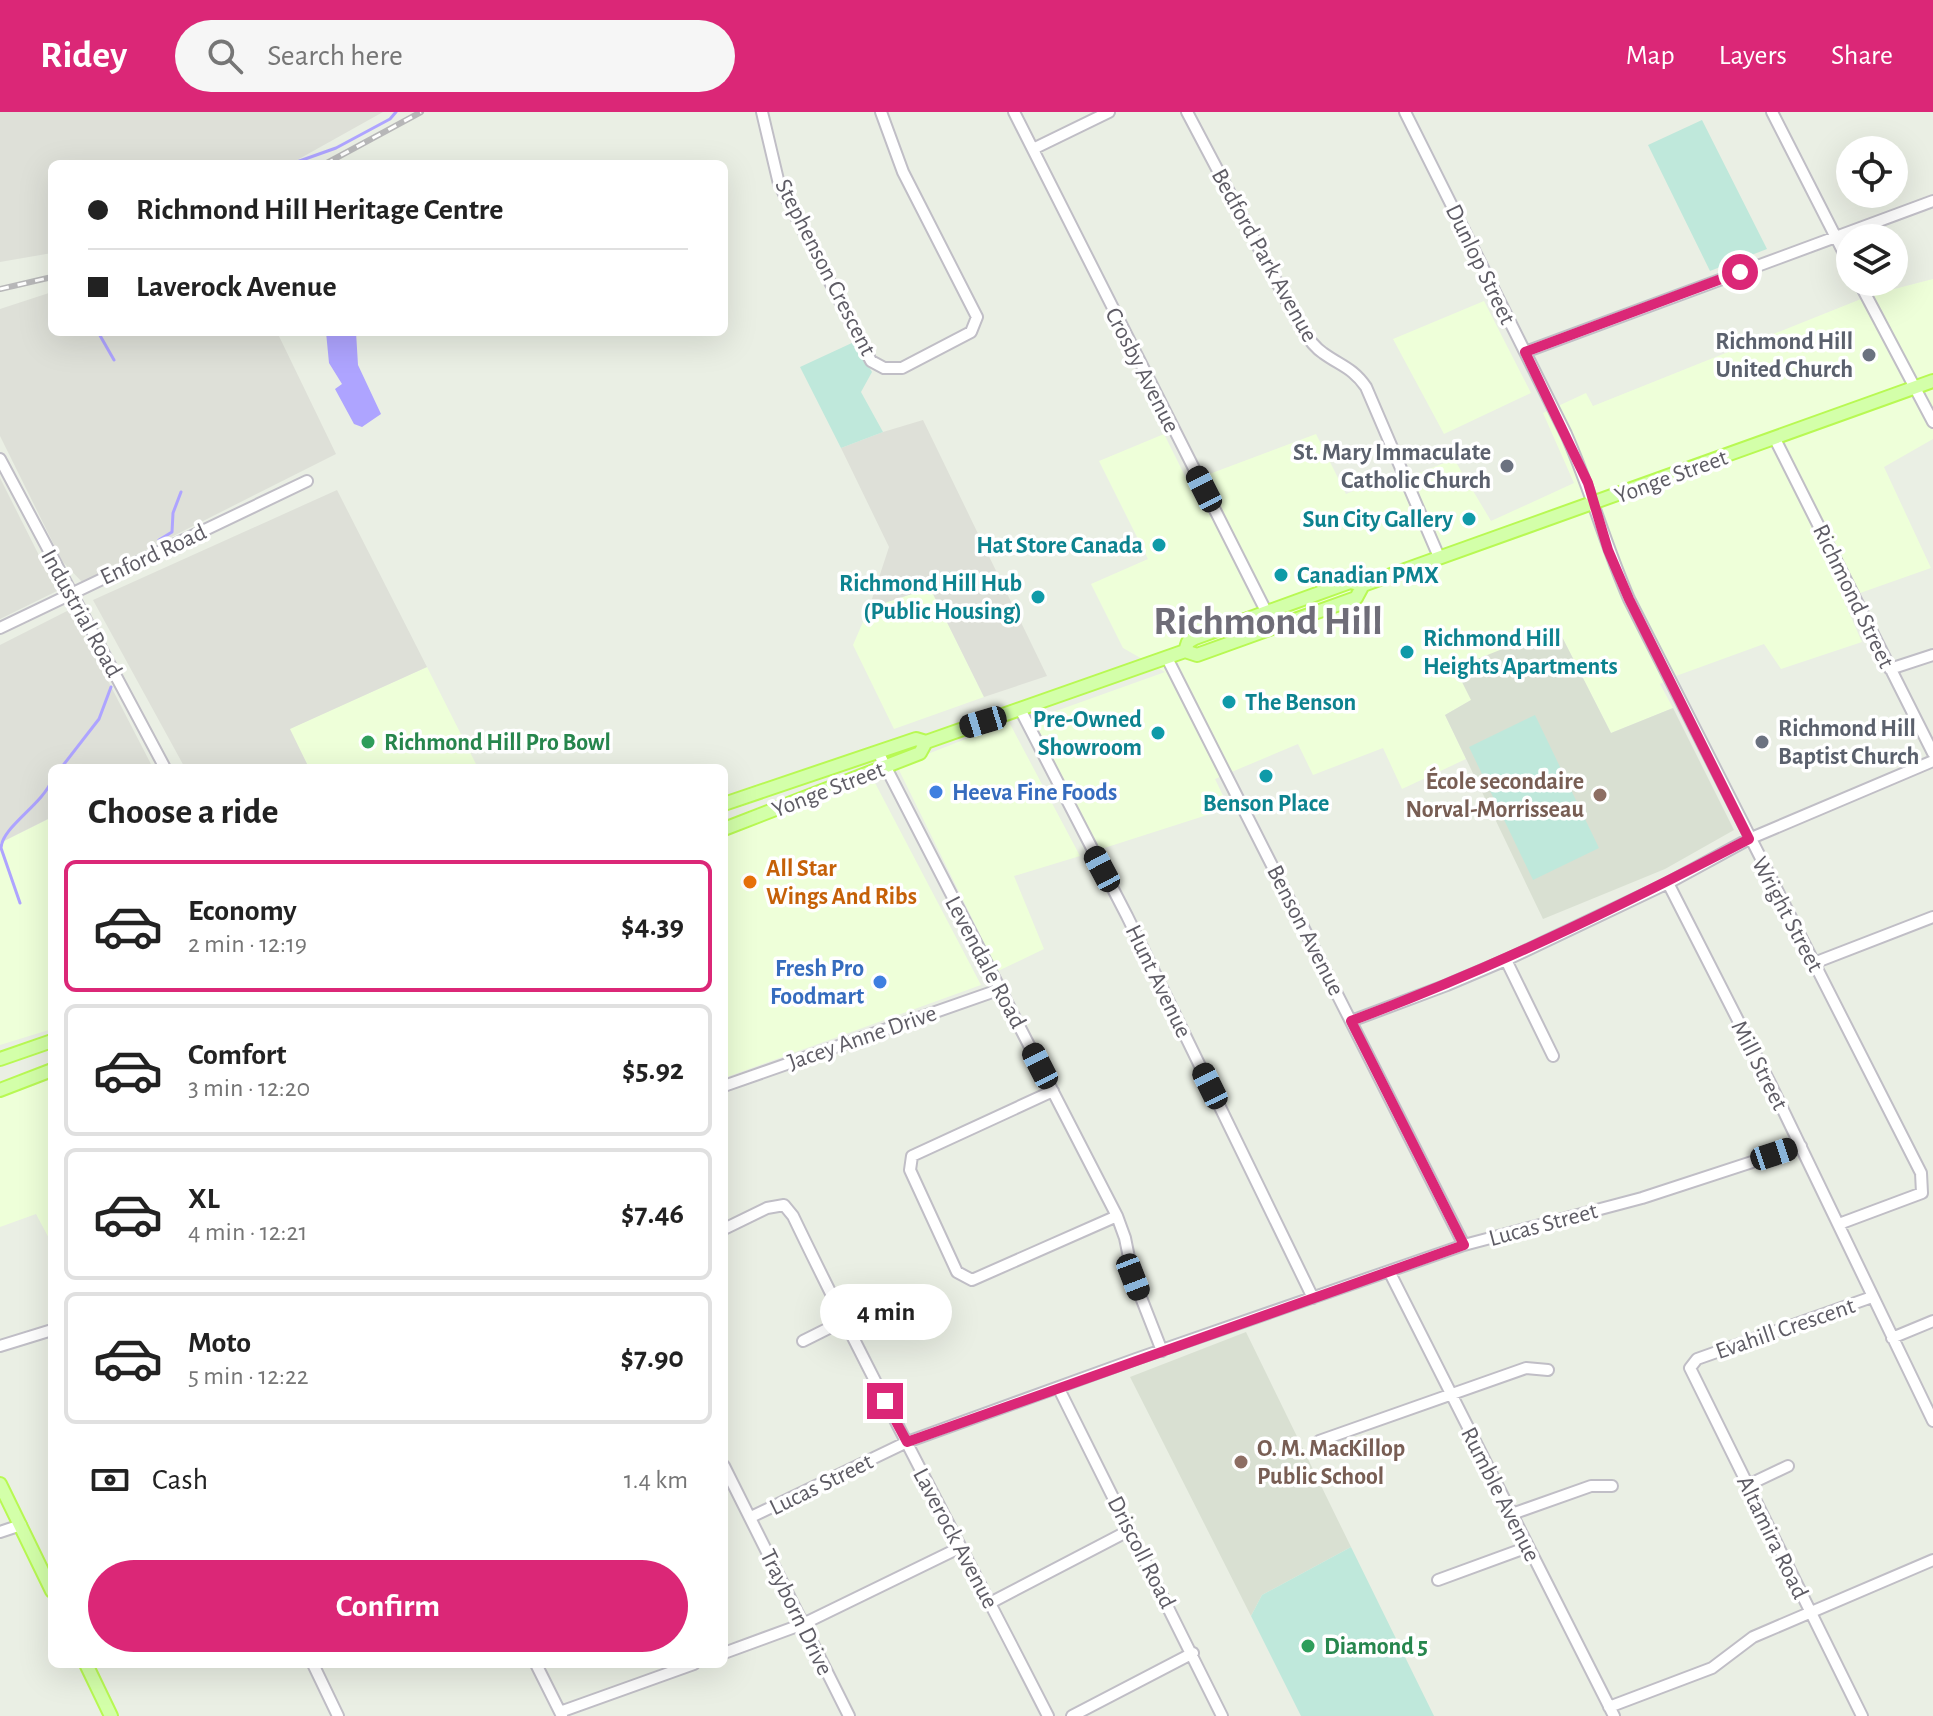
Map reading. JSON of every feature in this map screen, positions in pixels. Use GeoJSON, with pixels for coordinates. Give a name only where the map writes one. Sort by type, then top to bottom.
{"type":"FeatureCollection","features":[{"type":"Feature","properties":{"kind":"main road","name":"Yonge Street"},"geometry":{"type":"LineString","coordinates":[[728,803],[916,739],[926,742],[1021,711],[1185,651],[1192,639],[1265,612],[1350,582],[1363,585],[1933,381]]}},
{"type":"Feature","properties":{"kind":"main road","name":"Yonge Street"},"geometry":{"type":"LineString","coordinates":[[1185,651],[1197,655],[1356,598],[1363,585]]}},
{"type":"Feature","properties":{"kind":"main road","name":"Yonge Street"},"geometry":{"type":"LineString","coordinates":[[728,827],[920,753],[926,742]]}},
{"type":"Feature","properties":{"kind":"main road"},"geometry":{"type":"LineString","coordinates":[[0,1059],[48,1042]]}},
{"type":"Feature","properties":{"kind":"main road"},"geometry":{"type":"LineString","coordinates":[[0,1090],[48,1072]]}},
{"type":"Feature","properties":{"kind":"main road"},"geometry":{"type":"LineString","coordinates":[[0,1484],[48,1582]]}},
{"type":"Feature","properties":{"kind":"main road"},"geometry":{"type":"LineString","coordinates":[[88,1668],[111,1716]]}},
{"type":"Feature","properties":{"kind":"street","name":"Stephenson Crescent"},"geometry":{"type":"LineString","coordinates":[[762,112],[779,184],[871,361],[884,368],[902,368],[971,332],[977,317],[903,172],[881,112]]}},
{"type":"Feature","properties":{"kind":"street","name":"Crosby Avenue"},"geometry":{"type":"LineString","coordinates":[[1014,112],[1274,627]]}},
{"type":"Feature","properties":{"kind":"street"},"geometry":{"type":"LineString","coordinates":[[1033,149],[1109,112]]}},
{"type":"Feature","properties":{"kind":"street","name":"Bedford Park Avenue"},"geometry":{"type":"LineString","coordinates":[[1187,112],[1301,328],[1323,353],[1355,372],[1366,387],[1439,557]]}},
{"type":"Feature","properties":{"kind":"street","name":"Dunlop Street"},"geometry":{"type":"LineString","coordinates":[[1405,112],[1566,434],[1588,483],[1593,504]]}},
{"type":"Feature","properties":{"kind":"street"},"geometry":{"type":"LineString","coordinates":[[1772,112],[1835,237]]}},
{"type":"Feature","properties":{"kind":"street"},"geometry":{"type":"LineString","coordinates":[[1525,352],[1933,201]]}},
{"type":"Feature","properties":{"kind":"street"},"geometry":{"type":"LineString","coordinates":[[1866,296],[1933,422]]}},
{"type":"Feature","properties":{"kind":"street","name":"Richmond Street"},"geometry":{"type":"LineString","coordinates":[[1775,439],[1933,753]]}},
{"type":"Feature","properties":{"kind":"street","name":"Industrial Road"},"geometry":{"type":"LineString","coordinates":[[0,459],[163,764]]}},
{"type":"Feature","properties":{"kind":"street","name":"Enford Road"},"geometry":{"type":"LineString","coordinates":[[0,628],[307,481]]}},
{"type":"Feature","properties":{"kind":"street","name":"Wright Street"},"geometry":{"type":"LineString","coordinates":[[1593,504],[1629,599],[1921,1173],[1922,1193],[1839,1224]]}},
{"type":"Feature","properties":{"kind":"street"},"geometry":{"type":"LineString","coordinates":[[1890,669],[1933,655]]}},
{"type":"Feature","properties":{"kind":"street","name":"Benson Avenue"},"geometry":{"type":"LineString","coordinates":[[1167,658],[1464,1245]]}},
{"type":"Feature","properties":{"kind":"street","name":"Hunt Avenue"},"geometry":{"type":"LineString","coordinates":[[1021,711],[1127,916],[1313,1298]]}},
{"type":"Feature","properties":{"kind":"street","name":"Levendale Road"},"geometry":{"type":"LineString","coordinates":[[878,752],[1117,1216],[1133,1277],[1162,1351]]}},
{"type":"Feature","properties":{"kind":"street"},"geometry":{"type":"LineString","coordinates":[[1351,1021],[1506,960],[1668,883],[1749,839],[1933,761]]}},
{"type":"Feature","properties":{"kind":"street","name":"Mill Street"},"geometry":{"type":"LineString","coordinates":[[1668,883],[1801,1146],[1933,1421]]}},
{"type":"Feature","properties":{"kind":"street"},"geometry":{"type":"LineString","coordinates":[[1814,963],[1933,917]]}},
{"type":"Feature","properties":{"kind":"street"},"geometry":{"type":"LineString","coordinates":[[1506,960],[1553,1056]]}},
{"type":"Feature","properties":{"kind":"street","name":"Jacey Anne Drive"},"geometry":{"type":"LineString","coordinates":[[728,1085],[1001,989]]}},
{"type":"Feature","properties":{"kind":"street"},"geometry":{"type":"LineString","coordinates":[[1053,1091],[912,1156],[910,1170],[957,1272],[972,1280],[1117,1216]]}},
{"type":"Feature","properties":{"kind":"street","name":"Lucas Street"},"geometry":{"type":"LineString","coordinates":[[751,1517],[907,1442],[1162,1351],[1464,1245],[1642,1198],[1801,1146]]}},
{"type":"Feature","properties":{"kind":"street","name":"Laverock Avenue"},"geometry":{"type":"LineString","coordinates":[[728,1227],[767,1208],[784,1205],[793,1216],[843,1321],[1048,1716]]}},
{"type":"Feature","properties":{"kind":"street","name":"Rumble Avenue"},"geometry":{"type":"LineString","coordinates":[[1389,1271],[1612,1711]]}},
{"type":"Feature","properties":{"kind":"street","name":"Evahill Crescent"},"geometry":{"type":"LineString","coordinates":[[1697,1359],[1872,1297]]}},
{"type":"Feature","properties":{"kind":"street"},"geometry":{"type":"LineString","coordinates":[[803,1341],[843,1321]]}},
{"type":"Feature","properties":{"kind":"street"},"geometry":{"type":"LineString","coordinates":[[1892,1338],[1933,1321]]}},
{"type":"Feature","properties":{"kind":"street"},"geometry":{"type":"LineString","coordinates":[[0,1346],[48,1331]]}},
{"type":"Feature","properties":{"kind":"street","name":"Altamira Road"},"geometry":{"type":"LineString","coordinates":[[1697,1359],[1690,1368],[1862,1716]]}},
{"type":"Feature","properties":{"kind":"street"},"geometry":{"type":"LineString","coordinates":[[1319,1441],[1526,1368],[1548,1370]]}},
{"type":"Feature","properties":{"kind":"street","name":"Driscoll Road"},"geometry":{"type":"LineString","coordinates":[[1059,1389],[1222,1716]]}},
{"type":"Feature","properties":{"kind":"street"},"geometry":{"type":"LineString","coordinates":[[1748,1485],[1788,1466]]}},
{"type":"Feature","properties":{"kind":"street","name":"Trayborn Drive"},"geometry":{"type":"LineString","coordinates":[[728,1474],[849,1716]]}},
{"type":"Feature","properties":{"kind":"street"},"geometry":{"type":"LineString","coordinates":[[1512,1514],[1591,1486],[1612,1486]]}},
{"type":"Feature","properties":{"kind":"street"},"geometry":{"type":"LineString","coordinates":[[0,1532],[21,1525]]}},
{"type":"Feature","properties":{"kind":"street"},"geometry":{"type":"LineString","coordinates":[[990,1603],[1130,1530]]}},
{"type":"Feature","properties":{"kind":"street"},"geometry":{"type":"LineString","coordinates":[[1438,1580],[1528,1547]]}},
{"type":"Feature","properties":{"kind":"street"},"geometry":{"type":"LineString","coordinates":[[728,1652],[803,1624],[959,1548]]}},
{"type":"Feature","properties":{"kind":"street"},"geometry":{"type":"LineString","coordinates":[[1612,1711],[1712,1668],[1753,1637],[1933,1560]]}},
{"type":"Feature","properties":{"kind":"street"},"geometry":{"type":"LineString","coordinates":[[1072,1716],[1193,1653]]}},
{"type":"Feature","properties":{"kind":"street"},"geometry":{"type":"LineString","coordinates":[[315,1668],[338,1716]]}},
{"type":"Feature","properties":{"kind":"street"},"geometry":{"type":"LineString","coordinates":[[538,1668],[561,1714],[682,1668]]}},
{"type":"Feature","properties":{"kind":"shaded area"},"geometry":{"type":"Polygon","coordinates":[[[0,112],[383,112],[297,160],[48,160],[48,254],[0,262],[0,112]]]}},
{"type":"Feature","properties":{"kind":"shaded area"},"geometry":{"type":"Polygon","coordinates":[[[1702,120],[1767,249],[1710,271],[1648,145],[1702,120]]]}},
{"type":"Feature","properties":{"kind":"shaded area"},"geometry":{"type":"Polygon","coordinates":[[[1933,279],[1933,439],[1884,467],[1931,568],[1843,599],[1862,642],[1781,669],[1764,644],[1660,684],[1673,708],[1611,733],[1557,627],[1471,700],[1445,715],[1466,759],[1402,789],[1383,748],[1313,775],[1298,744],[1215,779],[1229,808],[1098,850],[1028,721],[1165,672],[1123,648],[1091,584],[1148,559],[1099,461],[1164,434],[1188,482],[1316,434],[1346,494],[1392,475],[1414,475],[1454,459],[1491,521],[1574,483],[1543,413],[1586,393],[1593,406],[1868,296],[1908,296],[1908,285],[1933,279]]]}},
{"type":"Feature","properties":{"kind":"shaded area"},"geometry":{"type":"Polygon","coordinates":[[[48,293],[48,336],[279,336],[336,454],[82,582],[62,561],[0,436],[0,309],[48,293]]]}},
{"type":"Feature","properties":{"kind":"shaded area"},"geometry":{"type":"Polygon","coordinates":[[[1484,301],[1531,393],[1444,434],[1393,339],[1484,301]]]}},
{"type":"Feature","properties":{"kind":"shaded area"},"geometry":{"type":"Polygon","coordinates":[[[326,336],[356,336],[358,365],[381,414],[362,427],[354,424],[335,389],[342,384],[329,363],[326,336]]]}},
{"type":"Feature","properties":{"kind":"shaded area"},"geometry":{"type":"Polygon","coordinates":[[[854,342],[872,372],[861,392],[883,432],[841,448],[800,367],[854,342]]]}},
{"type":"Feature","properties":{"kind":"shaded area"},"geometry":{"type":"Polygon","coordinates":[[[923,420],[1047,676],[984,697],[930,588],[869,608],[889,547],[841,448],[923,420]]]}},
{"type":"Feature","properties":{"kind":"shaded area"},"geometry":{"type":"Polygon","coordinates":[[[0,478],[57,591],[0,619],[0,478]]]}},
{"type":"Feature","properties":{"kind":"shaded area"},"geometry":{"type":"Polygon","coordinates":[[[337,490],[427,667],[290,729],[307,764],[183,764],[93,600],[337,490]]]}},
{"type":"Feature","properties":{"kind":"shaded area"},"geometry":{"type":"Polygon","coordinates":[[[930,588],[984,697],[894,729],[853,645],[869,608],[930,588]]]}},
{"type":"Feature","properties":{"kind":"shaded area"},"geometry":{"type":"Polygon","coordinates":[[[71,609],[151,764],[48,764],[48,819],[0,843],[0,645],[71,609]]]}},
{"type":"Feature","properties":{"kind":"shaded area","name":"École secondaire Norval-Morrisseau"},"geometry":{"type":"Polygon","coordinates":[[[1557,627],[1611,733],[1673,708],[1734,830],[1665,869],[1543,919],[1445,715],[1471,700],[1455,668],[1557,627]]]}},
{"type":"Feature","properties":{"kind":"shaded area"},"geometry":{"type":"Polygon","coordinates":[[[427,667],[476,764],[307,764],[289,729],[427,667]]]}},
{"type":"Feature","properties":{"kind":"shaded area"},"geometry":{"type":"Polygon","coordinates":[[[1535,715],[1599,848],[1533,880],[1469,747],[1535,715]]]}},
{"type":"Feature","properties":{"kind":"shaded area"},"geometry":{"type":"Polygon","coordinates":[[[1009,722],[1080,856],[1014,876],[1044,949],[998,971],[897,766],[1009,722]]]}},
{"type":"Feature","properties":{"kind":"shaded area"},"geometry":{"type":"Polygon","coordinates":[[[874,781],[981,985],[728,1077],[728,835],[874,781]]]}},
{"type":"Feature","properties":{"kind":"shaded area"},"geometry":{"type":"Polygon","coordinates":[[[48,819],[48,1030],[0,1045],[0,843],[48,819]]]}},
{"type":"Feature","properties":{"kind":"shaded area"},"geometry":{"type":"Polygon","coordinates":[[[48,1080],[48,1236],[36,1214],[0,1227],[0,1098],[48,1080]]]}},
{"type":"Feature","properties":{"kind":"shaded area","name":"O. M. MacKillop Public School"},"geometry":{"type":"Polygon","coordinates":[[[1246,1332],[1351,1547],[1262,1595],[1251,1616],[1130,1377],[1246,1332]]]}},
{"type":"Feature","properties":{"kind":"shaded area"},"geometry":{"type":"Polygon","coordinates":[[[1351,1547],[1434,1716],[1301,1716],[1251,1616],[1262,1595],[1351,1547]]]}},
{"type":"Feature","properties":{"kind":"waterway"},"geometry":{"type":"LineString","coordinates":[[302,160],[336,148],[390,119],[396,112]]}},
{"type":"Feature","properties":{"kind":"waterway"},"geometry":{"type":"LineString","coordinates":[[100,336],[114,360]]}},
{"type":"Feature","properties":{"kind":"waterway"},"geometry":{"type":"LineString","coordinates":[[159,540],[172,532],[173,513],[181,492]]}},
{"type":"Feature","properties":{"kind":"waterway"},"geometry":{"type":"LineString","coordinates":[[64,764],[99,719],[111,687]]}},
{"type":"Feature","properties":{"kind":"waterway"},"geometry":{"type":"LineString","coordinates":[[20,903],[1,848],[8,832],[48,787]]}},
{"type":"Feature","properties":{"kind":"railway"},"geometry":{"type":"LineString","coordinates":[[332,160],[421,112]]}},
{"type":"Feature","properties":{"kind":"railway"},"geometry":{"type":"LineString","coordinates":[[0,289],[48,278]]}},
{"type":"Feature","properties":{"kind":"place","name":"Richmond Hill United Church"},"geometry":{"type":"Point","coordinates":[1869,355]}},
{"type":"Feature","properties":{"kind":"place","name":"St. Mary Immaculate Catholic Church"},"geometry":{"type":"Point","coordinates":[1507,466]}},
{"type":"Feature","properties":{"kind":"place","name":"Sun City Gallery"},"geometry":{"type":"Point","coordinates":[1469,519]}},
{"type":"Feature","properties":{"kind":"place","name":"Hat Store Canada"},"geometry":{"type":"Point","coordinates":[1159,545]}},
{"type":"Feature","properties":{"kind":"place","name":"Canadian PMX"},"geometry":{"type":"Point","coordinates":[1281,575]}},
{"type":"Feature","properties":{"kind":"place","name":"Richmond Hill Hub (Public Housing)"},"geometry":{"type":"Point","coordinates":[1038,597]}},
{"type":"Feature","properties":{"kind":"place","name":"Richmond Hill Heights Apartments"},"geometry":{"type":"Point","coordinates":[1407,652]}},
{"type":"Feature","properties":{"kind":"place","name":"The Benson"},"geometry":{"type":"Point","coordinates":[1229,702]}},
{"type":"Feature","properties":{"kind":"place","name":"Pre-Owned Showroom"},"geometry":{"type":"Point","coordinates":[1158,733]}},
{"type":"Feature","properties":{"kind":"place","name":"Richmond Hill Pro Bowl"},"geometry":{"type":"Point","coordinates":[368,742]}},
{"type":"Feature","properties":{"kind":"place","name":"Richmond Hill Baptist Church"},"geometry":{"type":"Point","coordinates":[1762,742]}},
{"type":"Feature","properties":{"kind":"place","name":"Benson Place"},"geometry":{"type":"Point","coordinates":[1266,776]}},
{"type":"Feature","properties":{"kind":"place","name":"Heeva Fine Foods"},"geometry":{"type":"Point","coordinates":[936,792]}},
{"type":"Feature","properties":{"kind":"place","name":"École secondaire Norval-Morrisseau"},"geometry":{"type":"Point","coordinates":[1600,795]}},
{"type":"Feature","properties":{"kind":"place","name":"All Star Wings And Ribs"},"geometry":{"type":"Point","coordinates":[750,882]}},
{"type":"Feature","properties":{"kind":"place","name":"Fresh Pro Foodmart"},"geometry":{"type":"Point","coordinates":[880,982]}},
{"type":"Feature","properties":{"kind":"place","name":"O. M. MacKillop Public School"},"geometry":{"type":"Point","coordinates":[1241,1462]}},
{"type":"Feature","properties":{"kind":"place","name":"Diamond 5"},"geometry":{"type":"Point","coordinates":[1308,1646]}},
{"type":"Feature","properties":{"kind":"district","name":"Richmond Hill"},"geometry":{"type":"Point","coordinates":[1268,620]}},
{"type":"Feature","properties":{"kind":"route"},"geometry":{"type":"LineString","coordinates":[[885,1401],[907,1442],[1464,1245],[1351,1021],[1506,960],[1668,883],[1749,839],[1629,599],[1608,550],[1588,483],[1525,352],[1740,272]]}}]}
